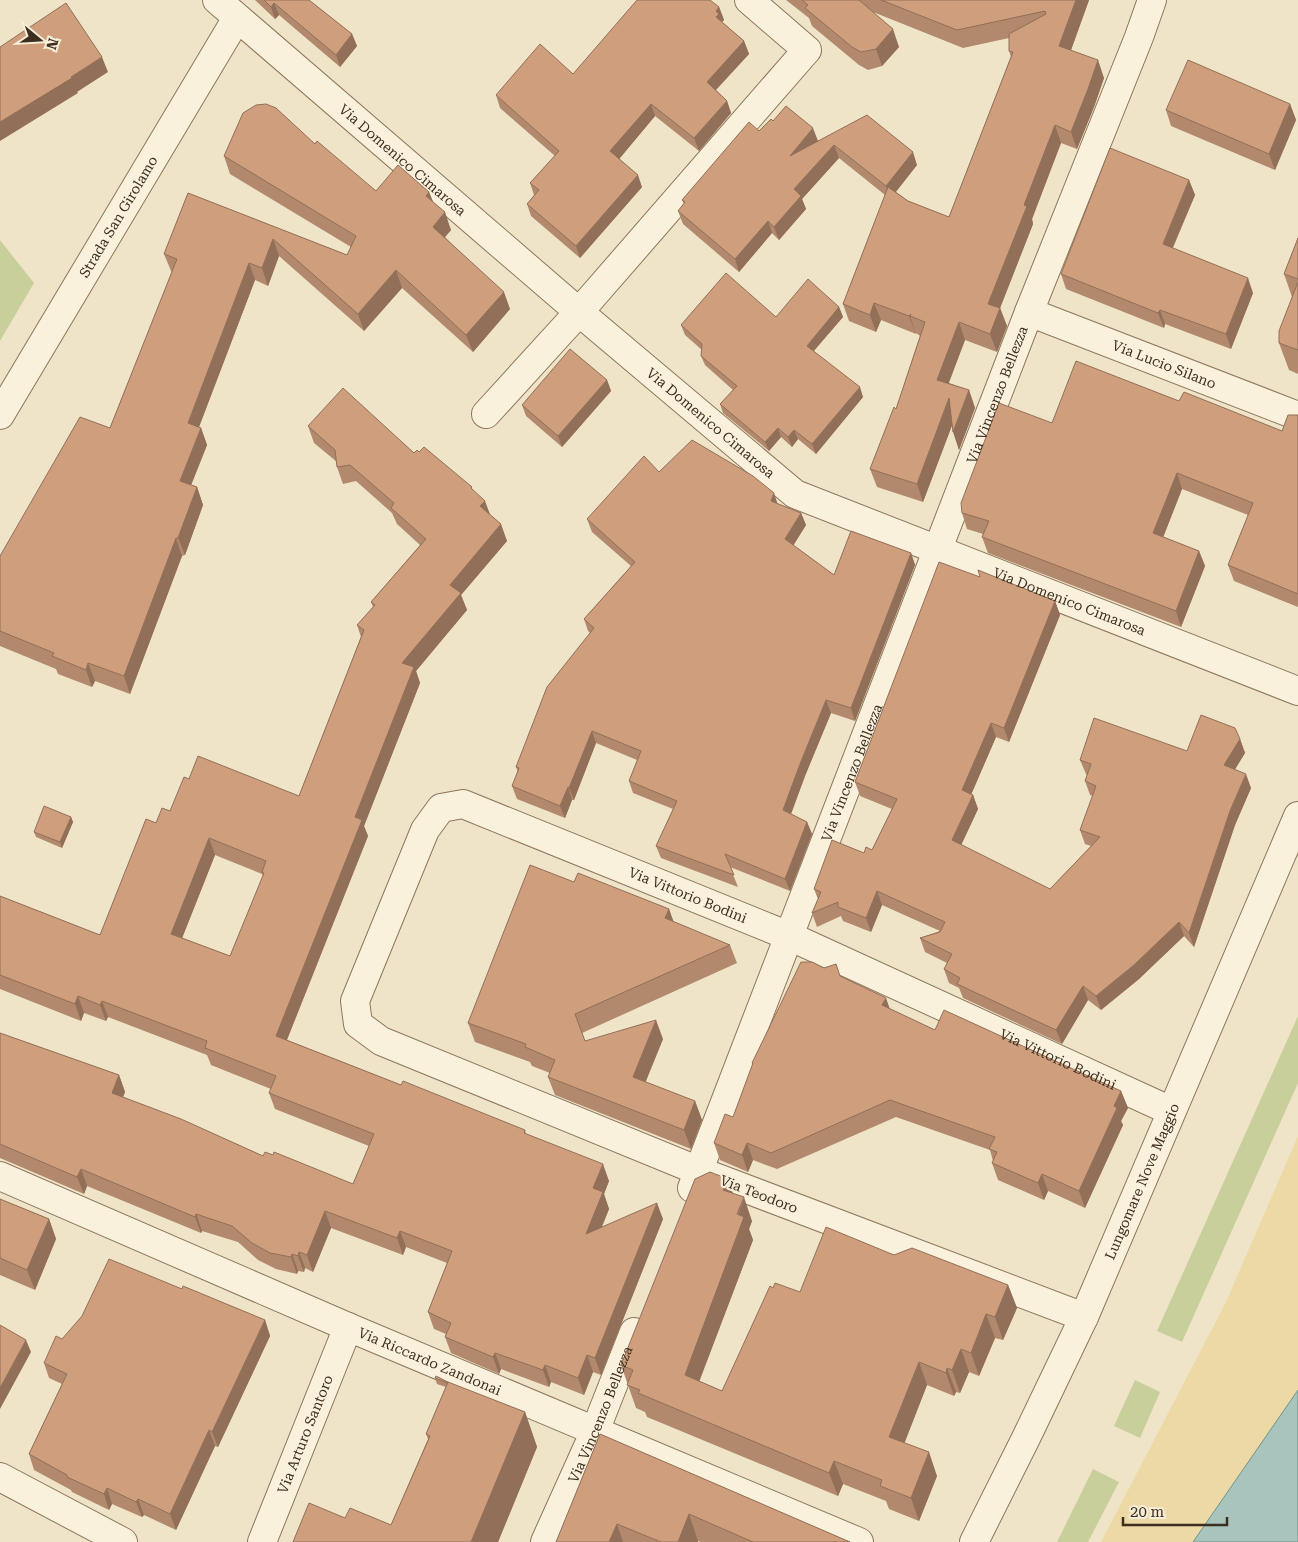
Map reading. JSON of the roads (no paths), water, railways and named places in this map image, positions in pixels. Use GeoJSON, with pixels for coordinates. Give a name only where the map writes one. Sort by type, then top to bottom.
{"type":"FeatureCollection","features":[{"type":"Feature","properties":{"kind":"street","name":"Via Domenico Cimarosa"},"geometry":{"type":"LineString","coordinates":[[217,0],[579,312],[795,494],[1298,691]]}},
{"type":"Feature","properties":{"kind":"street"},"geometry":{"type":"LineString","coordinates":[[486,414],[579,312],[807,50],[749,0]]}},
{"type":"Feature","properties":{"kind":"street","name":"Via Vincenzo Bellezza"},"geometry":{"type":"LineString","coordinates":[[684,1208],[1029,312],[1152,0]]}},
{"type":"Feature","properties":{"kind":"street","name":"Strada San Girolamo"},"geometry":{"type":"LineString","coordinates":[[2,405],[237,18]]}},
{"type":"Feature","properties":{"kind":"street","name":"Via Lucio Silano"},"geometry":{"type":"LineString","coordinates":[[1029,312],[1298,416]]}},
{"type":"Feature","properties":{"kind":"street","name":"Via Vittorio Bodini"},"geometry":{"type":"LineString","coordinates":[[381,1041],[358,1024],[355,1001],[426,830],[441,808],[463,804],[789,936],[1171,1110]]}},
{"type":"Feature","properties":{"kind":"street","name":"Lungomare Nove Maggio"},"geometry":{"type":"LineString","coordinates":[[974,1542],[1084,1317],[1298,816]]}},
{"type":"Feature","properties":{"kind":"street","name":"Via Teodoro"},"geometry":{"type":"LineString","coordinates":[[381,1041],[699,1171],[1084,1317]]}},
{"type":"Feature","properties":{"kind":"street","name":"Via Riccardo Zandonai"},"geometry":{"type":"LineString","coordinates":[[0,1176],[348,1327],[859,1542]]}},
{"type":"Feature","properties":{"kind":"street","name":"Via Vincenzo Bellezza"},"geometry":{"type":"LineString","coordinates":[[545,1542],[595,1431],[643,1310]]}},
{"type":"Feature","properties":{"kind":"street","name":"Via Arturo Santoro"},"geometry":{"type":"LineString","coordinates":[[262,1542],[348,1327]]}},
{"type":"Feature","properties":{"kind":"street"},"geometry":{"type":"LineString","coordinates":[[0,1476],[123,1542]]}},
{"type":"Feature","properties":{"kind":"water"},"geometry":{"type":"Polygon","coordinates":[[[1298,1390],[1298,1542],[1193,1542],[1298,1390]]]}}]}
